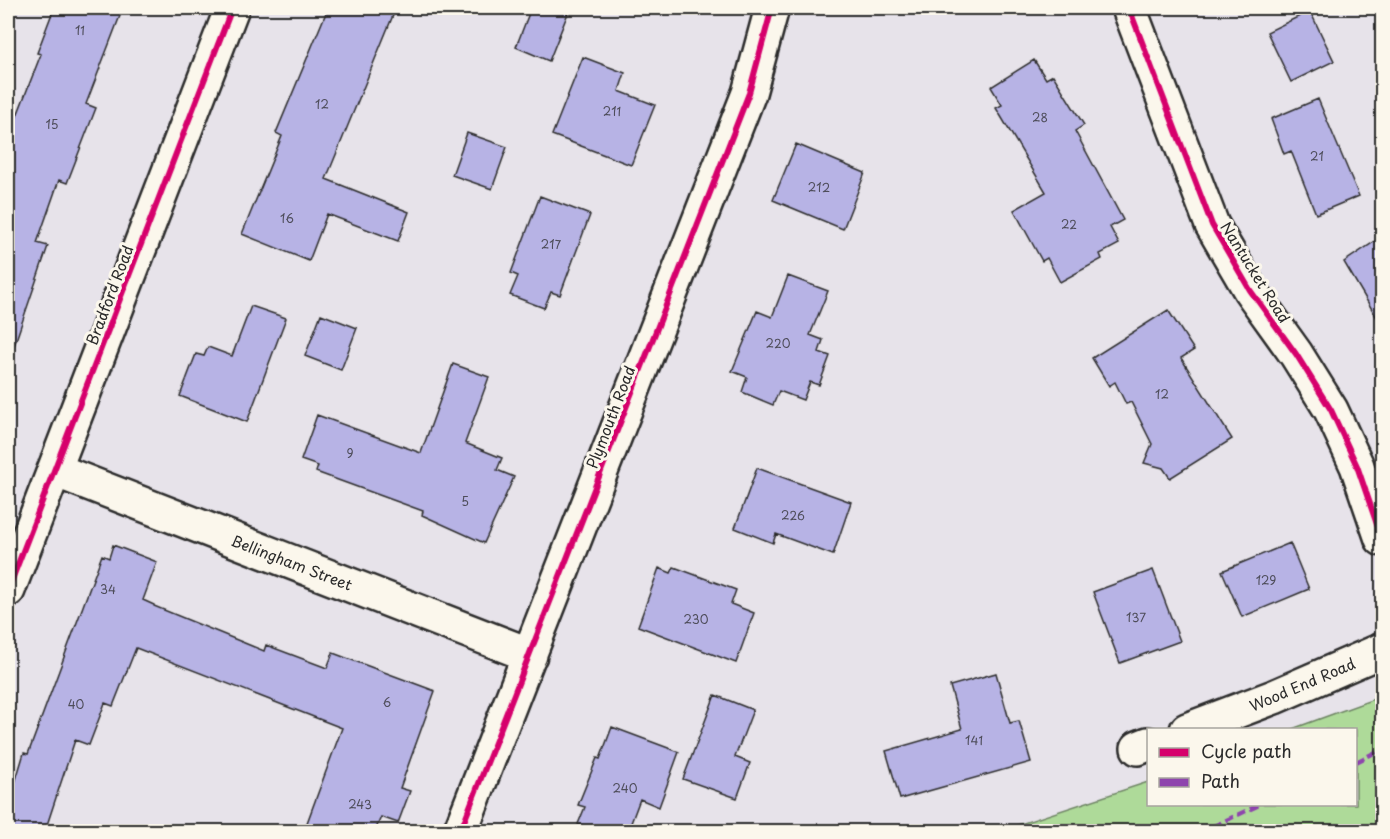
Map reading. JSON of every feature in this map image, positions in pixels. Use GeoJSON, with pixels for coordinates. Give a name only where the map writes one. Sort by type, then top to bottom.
{"type":"FeatureCollection","features":[{"type":"Feature","properties":{"kind":"street","name":"Bradford Road"},"geometry":{"type":"LineString","coordinates":[[8,590],[232,8]]}},
{"type":"Feature","properties":{"kind":"street","name":"Plymouth Road"},"geometry":{"type":"LineString","coordinates":[[460,831],[749,93],[772,8]]}},
{"type":"Feature","properties":{"kind":"street","name":"Nantucket Road"},"geometry":{"type":"LineString","coordinates":[[1129,8],[1212,225],[1250,290],[1296,354],[1331,410],[1357,466],[1383,539]]}},
{"type":"Feature","properties":{"kind":"street","name":"Bellingham Street"},"geometry":{"type":"LineString","coordinates":[[55,470],[530,655]]}},
{"type":"Feature","properties":{"kind":"street","name":"Wood End Road"},"geometry":{"type":"LineString","coordinates":[[1190,728],[1274,697],[1383,650]]}},
{"type":"Feature","properties":{"kind":"green space"},"geometry":{"type":"Polygon","coordinates":[[[1382,696],[1382,831],[999,831],[1147,782],[1147,806],[1357,806],[1357,728],[1295,728],[1382,696]]]}},
{"type":"Feature","properties":{"kind":"building"},"geometry":{"type":"Polygon","coordinates":[[[54,8],[123,8],[86,104],[96,108],[67,183],[59,180],[37,243],[48,246],[13,349],[8,348],[8,139],[41,54],[37,53],[54,8]]]}},
{"type":"Feature","properties":{"kind":"building"},"geometry":{"type":"Polygon","coordinates":[[[328,8],[396,8],[326,179],[409,212],[398,241],[327,214],[309,261],[242,234],[282,136],[276,133],[328,8]]]}},
{"type":"Feature","properties":{"kind":"building"},"geometry":{"type":"Polygon","coordinates":[[[531,8],[570,8],[549,61],[516,47],[531,8]]]}},
{"type":"Feature","properties":{"kind":"building"},"geometry":{"type":"Polygon","coordinates":[[[1310,11],[1334,61],[1291,82],[1267,32],[1310,11]]]}},
{"type":"Feature","properties":{"kind":"building"},"geometry":{"type":"Polygon","coordinates":[[[583,57],[625,73],[619,91],[655,105],[631,165],[552,135],[583,57]]]}},
{"type":"Feature","properties":{"kind":"building"},"geometry":{"type":"Polygon","coordinates":[[[1034,60],[1046,79],[1053,75],[1084,125],[1075,131],[1123,220],[1110,227],[1119,244],[1100,254],[1102,259],[1060,282],[1047,258],[1042,261],[1014,210],[1046,192],[996,108],[1002,105],[991,87],[1034,60]]]}},
{"type":"Feature","properties":{"kind":"building"},"geometry":{"type":"Polygon","coordinates":[[[1318,99],[1359,196],[1316,214],[1291,151],[1284,154],[1271,119],[1318,99]]]}},
{"type":"Feature","properties":{"kind":"building"},"geometry":{"type":"Polygon","coordinates":[[[467,133],[507,147],[492,189],[452,175],[467,133]]]}},
{"type":"Feature","properties":{"kind":"building"},"geometry":{"type":"Polygon","coordinates":[[[796,144],[865,173],[843,229],[773,200],[796,144]]]}},
{"type":"Feature","properties":{"kind":"building"},"geometry":{"type":"Polygon","coordinates":[[[540,196],[590,215],[560,295],[551,292],[544,308],[510,295],[518,276],[511,273],[540,196]]]}},
{"type":"Feature","properties":{"kind":"building"},"geometry":{"type":"Polygon","coordinates":[[[1383,236],[1383,328],[1344,262],[1383,236]]]}},
{"type":"Feature","properties":{"kind":"building"},"geometry":{"type":"Polygon","coordinates":[[[788,276],[828,291],[810,335],[823,340],[819,352],[830,356],[819,385],[810,382],[803,400],[779,391],[773,405],[742,392],[747,377],[732,371],[757,311],[772,317],[788,276]]]}},
{"type":"Feature","properties":{"kind":"building"},"geometry":{"type":"Polygon","coordinates":[[[251,306],[286,318],[247,422],[180,396],[196,354],[204,356],[208,347],[232,356],[251,306]]]}},
{"type":"Feature","properties":{"kind":"building"},"geometry":{"type":"Polygon","coordinates":[[[1168,310],[1194,350],[1181,358],[1232,439],[1170,478],[1163,468],[1144,463],[1152,444],[1131,402],[1126,404],[1115,382],[1109,386],[1092,358],[1168,310]]]}},
{"type":"Feature","properties":{"kind":"building"},"geometry":{"type":"Polygon","coordinates":[[[321,314],[357,328],[341,370],[305,356],[321,314]]]}},
{"type":"Feature","properties":{"kind":"building"},"geometry":{"type":"Polygon","coordinates":[[[453,364],[489,377],[465,443],[502,458],[497,470],[514,477],[484,543],[422,515],[423,511],[316,472],[318,466],[301,460],[317,415],[421,453],[453,364]]]}},
{"type":"Feature","properties":{"kind":"building"},"geometry":{"type":"Polygon","coordinates":[[[757,468],[851,502],[833,555],[776,534],[773,543],[735,528],[757,468]]]}},
{"type":"Feature","properties":{"kind":"building"},"geometry":{"type":"Polygon","coordinates":[[[1290,543],[1309,589],[1242,617],[1222,571],[1290,543]]]}},
{"type":"Feature","properties":{"kind":"building"},"geometry":{"type":"Polygon","coordinates":[[[113,545],[157,562],[143,600],[154,606],[264,651],[266,645],[327,668],[333,653],[435,691],[400,788],[410,791],[398,823],[381,817],[375,831],[304,831],[342,728],[136,648],[113,706],[105,703],[89,745],[75,740],[45,831],[8,831],[8,806],[24,753],[28,754],[102,555],[109,558],[113,545]]]}},
{"type":"Feature","properties":{"kind":"building"},"geometry":{"type":"Polygon","coordinates":[[[674,567],[736,590],[731,604],[754,613],[736,663],[638,626],[659,568],[671,573],[674,567]]]}},
{"type":"Feature","properties":{"kind":"building"},"geometry":{"type":"Polygon","coordinates":[[[1153,570],[1180,641],[1120,663],[1093,592],[1153,570]]]}},
{"type":"Feature","properties":{"kind":"building"},"geometry":{"type":"Polygon","coordinates":[[[996,673],[1010,723],[1019,721],[1031,762],[900,799],[886,751],[962,729],[950,686],[996,673]]]}},
{"type":"Feature","properties":{"kind":"building"},"geometry":{"type":"Polygon","coordinates":[[[715,695],[753,710],[735,757],[750,763],[737,798],[683,779],[715,695]]]}},
{"type":"Feature","properties":{"kind":"building"},"geometry":{"type":"Polygon","coordinates":[[[612,727],[679,752],[659,807],[640,799],[628,831],[598,831],[578,824],[585,807],[578,805],[612,727]]]}},
{"type":"Feature","properties":{"kind":"marked path"},"geometry":{"type":"LineString","coordinates":[[1357,762],[1382,749]]}},
{"type":"Feature","properties":{"kind":"marked path"},"geometry":{"type":"LineString","coordinates":[[1201,832],[1257,806]]}},
{"type":"Feature","properties":{"kind":"cycle path"},"geometry":{"type":"LineString","coordinates":[[8,590],[232,8]]}},
{"type":"Feature","properties":{"kind":"cycle path"},"geometry":{"type":"LineString","coordinates":[[460,832],[749,93],[772,8]]}},
{"type":"Feature","properties":{"kind":"cycle path"},"geometry":{"type":"LineString","coordinates":[[1129,8],[1212,225],[1250,290],[1296,354],[1331,410],[1357,466],[1382,539]]}}]}
